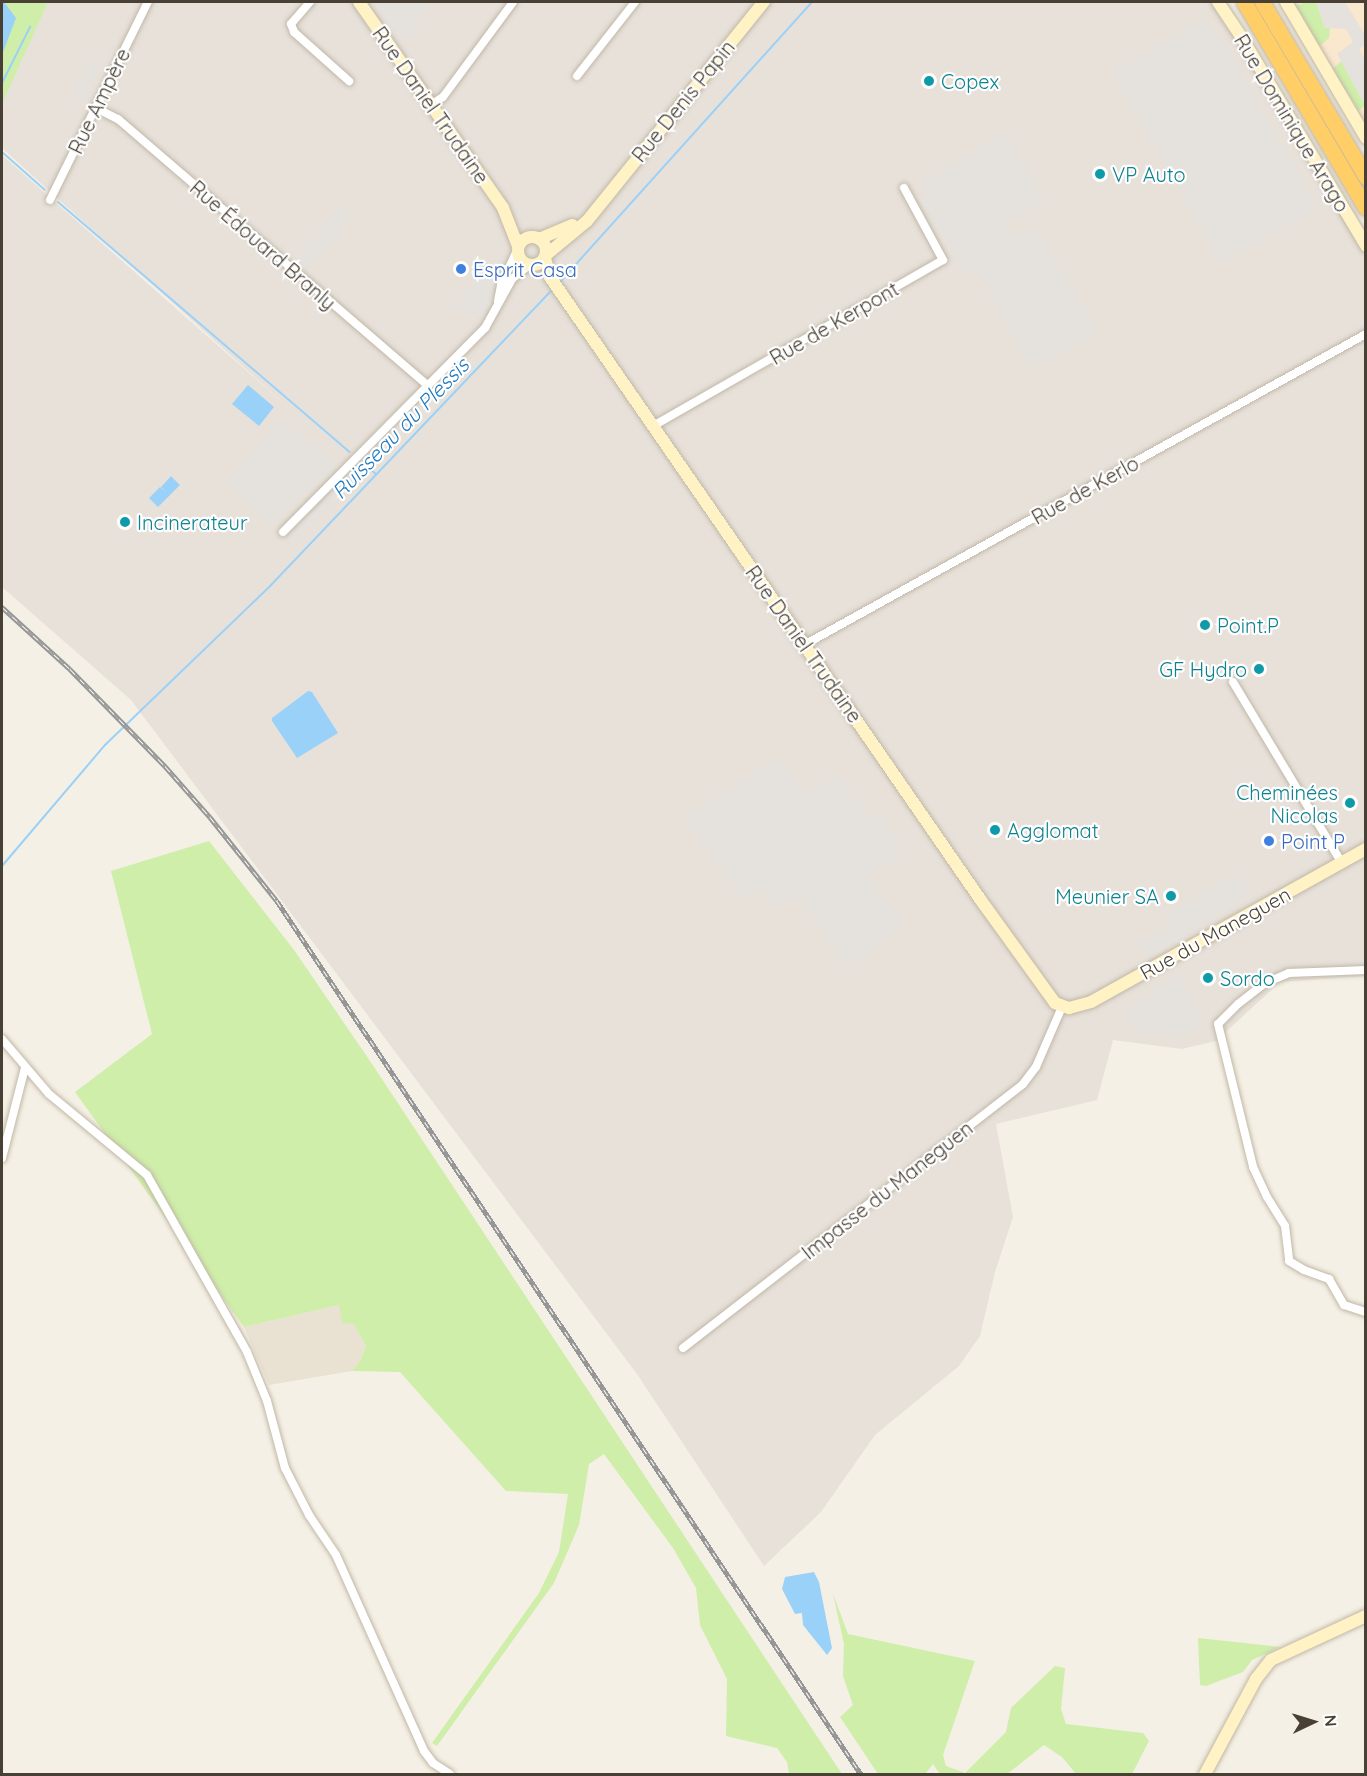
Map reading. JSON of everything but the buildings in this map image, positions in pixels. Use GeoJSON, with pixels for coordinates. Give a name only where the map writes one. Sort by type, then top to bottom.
{"type":"FeatureCollection","features":[{"type":"Feature","properties":{"kind":"highway"},"geometry":{"type":"LineString","coordinates":[[1244,2],[1365,208]]}},
{"type":"Feature","properties":{"kind":"highway"},"geometry":{"type":"LineString","coordinates":[[1262,2],[1365,177]]}},
{"type":"Feature","properties":{"kind":"street","name":"Rue Ampère"},"geometry":{"type":"LineString","coordinates":[[50,200],[148,2]]}},
{"type":"Feature","properties":{"kind":"street"},"geometry":{"type":"LineString","coordinates":[[310,2],[291,24],[294,32],[349,81]]}},
{"type":"Feature","properties":{"kind":"street","name":"Rue Daniel Trudaine"},"geometry":{"type":"LineString","coordinates":[[360,2],[503,208],[527,233],[537,238]]}},
{"type":"Feature","properties":{"kind":"street"},"geometry":{"type":"LineString","coordinates":[[431,105],[443,97],[513,2]]}},
{"type":"Feature","properties":{"kind":"street"},"geometry":{"type":"LineString","coordinates":[[577,75],[635,2]]}},
{"type":"Feature","properties":{"kind":"street","name":"Rue Denis Papin"},"geometry":{"type":"LineString","coordinates":[[545,256],[553,246],[587,221],[764,2]]}},
{"type":"Feature","properties":{"kind":"street","name":"Rue Dominique Arago"},"geometry":{"type":"LineString","coordinates":[[1218,2],[1244,41],[1365,246]]}},
{"type":"Feature","properties":{"kind":"street"},"geometry":{"type":"LineString","coordinates":[[1286,2],[1365,138]]}},
{"type":"Feature","properties":{"kind":"street","name":"Rue Édouard Branly"},"geometry":{"type":"LineString","coordinates":[[96,108],[118,119],[428,386]]}},
{"type":"Feature","properties":{"kind":"street","name":"Rue de Kerpont"},"geometry":{"type":"LineString","coordinates":[[653,426],[943,260],[904,188]]}},
{"type":"Feature","properties":{"kind":"street","name":"Rue Denis Papin"},"geometry":{"type":"LineString","coordinates":[[537,238],[569,227],[601,201]]}},
{"type":"Feature","properties":{"kind":"street","name":"Rue Daniel Trudaine"},"geometry":{"type":"LineString","coordinates":[[503,208],[518,248]]}},
{"type":"Feature","properties":{"kind":"street"},"geometry":{"type":"LineString","coordinates":[[283,532],[485,328],[497,310],[517,272],[545,256],[545,246],[537,238],[523,240],[518,248],[501,285],[497,310]]}},
{"type":"Feature","properties":{"kind":"street"},"geometry":{"type":"LineString","coordinates":[[518,248],[522,262],[531,266]]}},
{"type":"Feature","properties":{"kind":"street","name":"Rue Daniel Trudaine"},"geometry":{"type":"LineString","coordinates":[[545,256],[550,277],[562,295],[1049,997],[1062,1007]]}},
{"type":"Feature","properties":{"kind":"street","name":"Rue Daniel Trudaine"},"geometry":{"type":"LineString","coordinates":[[531,266],[550,277]]}},
{"type":"Feature","properties":{"kind":"street","name":"Rue de Kerlo"},"geometry":{"type":"LineString","coordinates":[[804,645],[1365,334]]}},
{"type":"Feature","properties":{"kind":"street"},"geometry":{"type":"LineString","coordinates":[[1233,682],[1341,862]]}},
{"type":"Feature","properties":{"kind":"street","name":"Rue du Maneguen"},"geometry":{"type":"LineString","coordinates":[[1062,1007],[1077,1007],[1091,1002],[1365,849]]}},
{"type":"Feature","properties":{"kind":"street"},"geometry":{"type":"LineString","coordinates":[[1365,970],[1289,973],[1265,983],[1218,1023],[1253,1167],[1267,1197],[1281,1216],[1290,1261],[1304,1270],[1329,1279],[1344,1305],[1365,1312]]}},
{"type":"Feature","properties":{"kind":"street","name":"Impasse du Maneguen"},"geometry":{"type":"LineString","coordinates":[[683,1348],[1023,1084],[1036,1066],[1062,1007]]}},
{"type":"Feature","properties":{"kind":"street"},"geometry":{"type":"LineString","coordinates":[[2,1039],[49,1094],[147,1175],[247,1352],[267,1401],[285,1468],[309,1515],[336,1556],[424,1751],[432,1763],[450,1774]]}},
{"type":"Feature","properties":{"kind":"street"},"geometry":{"type":"LineString","coordinates":[[2,1158],[25,1068]]}},
{"type":"Feature","properties":{"kind":"street"},"geometry":{"type":"LineString","coordinates":[[1205,1774],[1256,1678],[1271,1660],[1365,1616]]}},
{"type":"Feature","properties":{"kind":"shaded area"},"geometry":{"type":"Polygon","coordinates":[[[33,2],[1218,2],[1365,246],[1365,976],[1280,982],[1216,1041],[1182,1049],[1113,1040],[1097,1100],[996,1124],[1013,1217],[995,1272],[980,1336],[959,1366],[875,1435],[821,1512],[764,1566],[637,1374],[131,700],[2,587],[2,155],[291,410],[2,148],[2,70],[33,2]]]}},
{"type":"Feature","properties":{"kind":"shaded area"},"geometry":{"type":"Polygon","coordinates":[[[382,2],[425,2],[431,5],[408,35],[401,40],[378,7],[382,2]]]}},
{"type":"Feature","properties":{"kind":"shaded area"},"geometry":{"type":"Polygon","coordinates":[[[1286,2],[1365,2],[1365,138],[1286,2]]]}},
{"type":"Feature","properties":{"kind":"shaded area"},"geometry":{"type":"Polygon","coordinates":[[[1316,2],[1345,2],[1365,35],[1365,45],[1359,49],[1365,60],[1365,105],[1337,54],[1353,42],[1346,29],[1325,28],[1316,2]]]}},
{"type":"Feature","properties":{"kind":"shaded area"},"geometry":{"type":"Polygon","coordinates":[[[1204,20],[1232,56],[1311,200],[1311,209],[1307,214],[1222,263],[1112,71],[1204,20]]]}},
{"type":"Feature","properties":{"kind":"shaded area"},"geometry":{"type":"Polygon","coordinates":[[[91,56],[102,62],[82,103],[72,97],[91,56]]]}},
{"type":"Feature","properties":{"kind":"shaded area"},"geometry":{"type":"Polygon","coordinates":[[[1007,133],[1045,201],[1007,224],[1015,239],[1036,228],[1098,332],[1032,368],[983,280],[960,265],[920,199],[929,194],[921,182],[1007,133]]]}},
{"type":"Feature","properties":{"kind":"shaded area"},"geometry":{"type":"Polygon","coordinates":[[[340,206],[352,217],[307,269],[295,260],[340,206]]]}},
{"type":"Feature","properties":{"kind":"shaded area"},"geometry":{"type":"Polygon","coordinates":[[[499,259],[500,267],[490,305],[483,318],[456,310],[454,308],[458,302],[499,259]]]}},
{"type":"Feature","properties":{"kind":"shaded area"},"geometry":{"type":"Polygon","coordinates":[[[281,419],[336,465],[271,526],[228,482],[281,419]]]}},
{"type":"Feature","properties":{"kind":"shaded area"},"geometry":{"type":"Polygon","coordinates":[[[348,472],[355,479],[290,545],[283,539],[348,472]]]}},
{"type":"Feature","properties":{"kind":"shaded area"},"geometry":{"type":"Polygon","coordinates":[[[780,758],[807,795],[837,774],[870,820],[879,815],[904,852],[866,876],[904,926],[847,968],[800,899],[791,900],[777,908],[765,891],[750,891],[742,897],[685,817],[780,758]]]}},
{"type":"Feature","properties":{"kind":"shaded area"},"geometry":{"type":"Polygon","coordinates":[[[1237,874],[1249,894],[1148,958],[1139,943],[1171,926],[1167,913],[1237,874]]]}},
{"type":"Feature","properties":{"kind":"shaded area"},"geometry":{"type":"Polygon","coordinates":[[[1179,975],[1200,1014],[1200,1025],[1184,1037],[1140,1031],[1128,1020],[1130,1006],[1179,975]]]}},
{"type":"Feature","properties":{"kind":"shaded area"},"geometry":{"type":"Polygon","coordinates":[[[339,1305],[354,1323],[366,1346],[360,1361],[352,1371],[269,1385],[244,1327],[339,1305]]]}},
{"type":"Feature","properties":{"kind":"green space"},"geometry":{"type":"Polygon","coordinates":[[[2,2],[48,2],[2,104],[2,2]]]}},
{"type":"Feature","properties":{"kind":"green space"},"geometry":{"type":"Polygon","coordinates":[[[1316,2],[1325,28],[1330,28],[1329,38],[1320,46],[1296,6],[1316,2]]]}},
{"type":"Feature","properties":{"kind":"green space"},"geometry":{"type":"Polygon","coordinates":[[[1341,61],[1365,105],[1359,111],[1333,69],[1341,61]]]}},
{"type":"Feature","properties":{"kind":"green space"},"geometry":{"type":"Polygon","coordinates":[[[209,841],[294,950],[370,1061],[842,1774],[789,1774],[787,1762],[777,1748],[726,1736],[727,1679],[700,1625],[696,1588],[673,1548],[604,1454],[589,1464],[579,1525],[554,1583],[437,1746],[432,1743],[539,1593],[559,1552],[568,1494],[506,1491],[400,1372],[352,1371],[360,1361],[366,1346],[354,1324],[342,1323],[339,1305],[244,1327],[75,1092],[152,1034],[111,871],[209,841]]]}},
{"type":"Feature","properties":{"kind":"green space"},"geometry":{"type":"Polygon","coordinates":[[[833,1594],[848,1634],[975,1661],[943,1755],[946,1766],[965,1773],[1006,1732],[1011,1708],[1055,1666],[1065,1668],[1061,1709],[1066,1724],[1143,1733],[1149,1741],[1132,1774],[1076,1774],[1062,1757],[1044,1745],[1007,1774],[940,1774],[933,1764],[925,1774],[878,1774],[840,1717],[853,1705],[843,1676],[844,1644],[833,1594]]]}},
{"type":"Feature","properties":{"kind":"green space"},"geometry":{"type":"Polygon","coordinates":[[[1198,1638],[1280,1647],[1252,1660],[1243,1672],[1206,1686],[1200,1685],[1198,1638]]]}},
{"type":"Feature","properties":{"kind":"water"},"geometry":{"type":"Polygon","coordinates":[[[4,2],[16,18],[2,55],[2,3],[4,2]]]}},
{"type":"Feature","properties":{"kind":"water"},"geometry":{"type":"Polygon","coordinates":[[[248,385],[274,407],[259,426],[232,404],[248,385]]]}},
{"type":"Feature","properties":{"kind":"water"},"geometry":{"type":"Polygon","coordinates":[[[171,476],[180,485],[158,507],[149,498],[160,487],[167,493],[161,487],[171,476]]]}},
{"type":"Feature","properties":{"kind":"water"},"geometry":{"type":"Polygon","coordinates":[[[308,691],[312,692],[338,733],[297,758],[272,718],[308,691]]]}},
{"type":"Feature","properties":{"kind":"water"},"geometry":{"type":"Polygon","coordinates":[[[814,1572],[819,1582],[832,1648],[827,1655],[803,1625],[802,1613],[795,1614],[782,1589],[785,1577],[814,1572]]]}},
{"type":"Feature","properties":{"kind":"waterway","name":"Ruisseau du Plessis"},"geometry":{"type":"LineString","coordinates":[[559,283],[812,2]]}},
{"type":"Feature","properties":{"kind":"waterway"},"geometry":{"type":"LineString","coordinates":[[2,83],[30,27]]}},
{"type":"Feature","properties":{"kind":"waterway"},"geometry":{"type":"LineString","coordinates":[[2,152],[45,190]]}},
{"type":"Feature","properties":{"kind":"waterway"},"geometry":{"type":"LineString","coordinates":[[58,202],[350,452]]}},
{"type":"Feature","properties":{"kind":"waterway","name":"Ruisseau du Plessis"},"geometry":{"type":"LineString","coordinates":[[2,866],[105,745],[271,585],[553,289]]}},
{"type":"Feature","properties":{"kind":"waterway"},"geometry":{"type":"LineString","coordinates":[[362,462],[376,474]]}},
{"type":"Feature","properties":{"kind":"railway"},"geometry":{"type":"LineString","coordinates":[[2,607],[70,669],[165,766],[210,817],[277,901],[861,1774]]}},
{"type":"Feature","properties":{"kind":"place","name":"Copex"},"geometry":{"type":"Point","coordinates":[929,81]}},
{"type":"Feature","properties":{"kind":"place","name":"VP Auto"},"geometry":{"type":"Point","coordinates":[1100,174]}},
{"type":"Feature","properties":{"kind":"place","name":"Esprit Casa"},"geometry":{"type":"Point","coordinates":[461,269]}},
{"type":"Feature","properties":{"kind":"place","name":"Incinerateur"},"geometry":{"type":"Point","coordinates":[125,522]}},
{"type":"Feature","properties":{"kind":"place","name":"Point.P"},"geometry":{"type":"Point","coordinates":[1205,625]}},
{"type":"Feature","properties":{"kind":"place","name":"GF Hydro"},"geometry":{"type":"Point","coordinates":[1259,669]}},
{"type":"Feature","properties":{"kind":"place","name":"Cheminées Nicolas"},"geometry":{"type":"Point","coordinates":[1350,803]}},
{"type":"Feature","properties":{"kind":"place","name":"Agglomat"},"geometry":{"type":"Point","coordinates":[995,830]}},
{"type":"Feature","properties":{"kind":"place","name":"Point P"},"geometry":{"type":"Point","coordinates":[1269,841]}},
{"type":"Feature","properties":{"kind":"place","name":"Meunier SA"},"geometry":{"type":"Point","coordinates":[1171,896]}},
{"type":"Feature","properties":{"kind":"place","name":"Sordo"},"geometry":{"type":"Point","coordinates":[1208,978]}}]}
